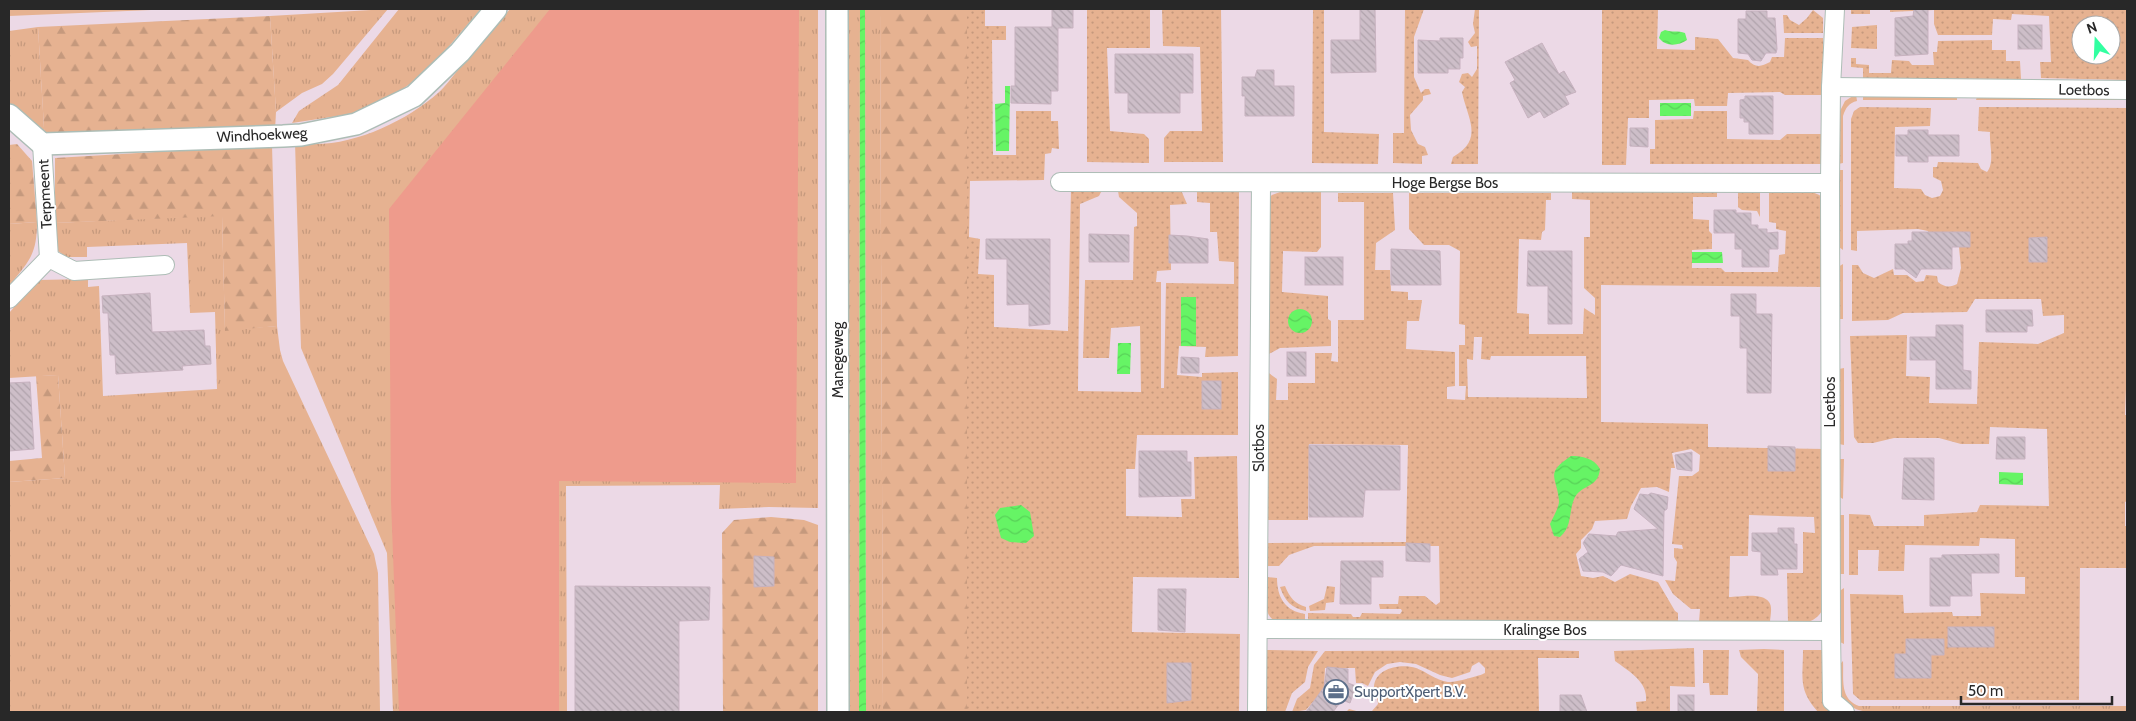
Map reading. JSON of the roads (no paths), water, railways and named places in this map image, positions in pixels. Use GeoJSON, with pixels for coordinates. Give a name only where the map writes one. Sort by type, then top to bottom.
{"type":"FeatureCollection","features":[{"type":"Feature","properties":{"kind":"street","name":"Windhoekweg"},"geometry":{"type":"LineString","coordinates":[[42,144],[292,136],[356,124],[414,96],[460,52],[496,9]]}},
{"type":"Feature","properties":{"kind":"street","name":"Manegeweg"},"geometry":{"type":"LineString","coordinates":[[838,9],[838,712]]}},
{"type":"Feature","properties":{"kind":"street","name":"Loetbos"},"geometry":{"type":"LineString","coordinates":[[1835,9],[1831,87],[1830,183],[1831,631],[1832,701],[1845,712]]}},
{"type":"Feature","properties":{"kind":"street","name":"Loetbos"},"geometry":{"type":"LineString","coordinates":[[1831,87],[2127,90]]}},
{"type":"Feature","properties":{"kind":"street","name":"Terpmeent"},"geometry":{"type":"LineString","coordinates":[[9,115],[42,144],[49,258]]}},
{"type":"Feature","properties":{"kind":"street","name":"Hoge Bergse Bos"},"geometry":{"type":"LineString","coordinates":[[1060,182],[1261,184],[1830,183]]}},
{"type":"Feature","properties":{"kind":"street","name":"Slotbos"},"geometry":{"type":"LineString","coordinates":[[1257,712],[1261,184]]}},
{"type":"Feature","properties":{"kind":"street"},"geometry":{"type":"LineString","coordinates":[[9,299],[49,258],[74,271],[165,264]]}},
{"type":"Feature","properties":{"kind":"street","name":"Kralingse Bos"},"geometry":{"type":"LineString","coordinates":[[1258,629],[1831,631]]}},
{"type":"Feature","properties":{"kind":"water"},"geometry":{"type":"Polygon","coordinates":[[[860,9],[865,9],[866,712],[859,712],[860,9]]]}},
{"type":"Feature","properties":{"kind":"water"},"geometry":{"type":"Polygon","coordinates":[[[1665,30],[1685,33],[1687,40],[1676,44],[1665,43],[1659,38],[1661,32],[1665,30]]]}},
{"type":"Feature","properties":{"kind":"water"},"geometry":{"type":"Polygon","coordinates":[[[1005,86],[1010,86],[1009,151],[996,151],[995,104],[1005,103],[1005,86]]]}},
{"type":"Feature","properties":{"kind":"water"},"geometry":{"type":"Polygon","coordinates":[[[1660,103],[1691,103],[1691,116],[1660,116],[1660,103]]]}},
{"type":"Feature","properties":{"kind":"water"},"geometry":{"type":"Polygon","coordinates":[[[1692,252],[1722,252],[1723,263],[1692,263],[1692,252]]]}},
{"type":"Feature","properties":{"kind":"water"},"geometry":{"type":"Polygon","coordinates":[[[1181,297],[1196,297],[1196,346],[1181,346],[1181,297]]]}},
{"type":"Feature","properties":{"kind":"water"},"geometry":{"type":"Polygon","coordinates":[[[1300,309],[1309,312],[1312,321],[1309,330],[1300,333],[1291,330],[1288,321],[1291,312],[1300,309]]]}},
{"type":"Feature","properties":{"kind":"water"},"geometry":{"type":"Polygon","coordinates":[[[1118,343],[1131,343],[1130,374],[1117,374],[1118,343]]]}},
{"type":"Feature","properties":{"kind":"water"},"geometry":{"type":"Polygon","coordinates":[[[1571,456],[1587,458],[1594,462],[1600,469],[1599,475],[1593,483],[1575,497],[1569,523],[1564,533],[1560,537],[1554,536],[1550,524],[1559,501],[1554,476],[1557,467],[1571,456]]]}},
{"type":"Feature","properties":{"kind":"water"},"geometry":{"type":"Polygon","coordinates":[[[1999,472],[2023,473],[2023,485],[1999,484],[1999,472]]]}},
{"type":"Feature","properties":{"kind":"water"},"geometry":{"type":"Polygon","coordinates":[[[1021,505],[1030,512],[1034,536],[1026,543],[1010,542],[1001,538],[995,515],[1000,508],[1021,505]]]}},
{"type":"Feature","properties":{"kind":"place","name":"SupportXpert B.V."},"geometry":{"type":"Point","coordinates":[1336,692]}}]}
